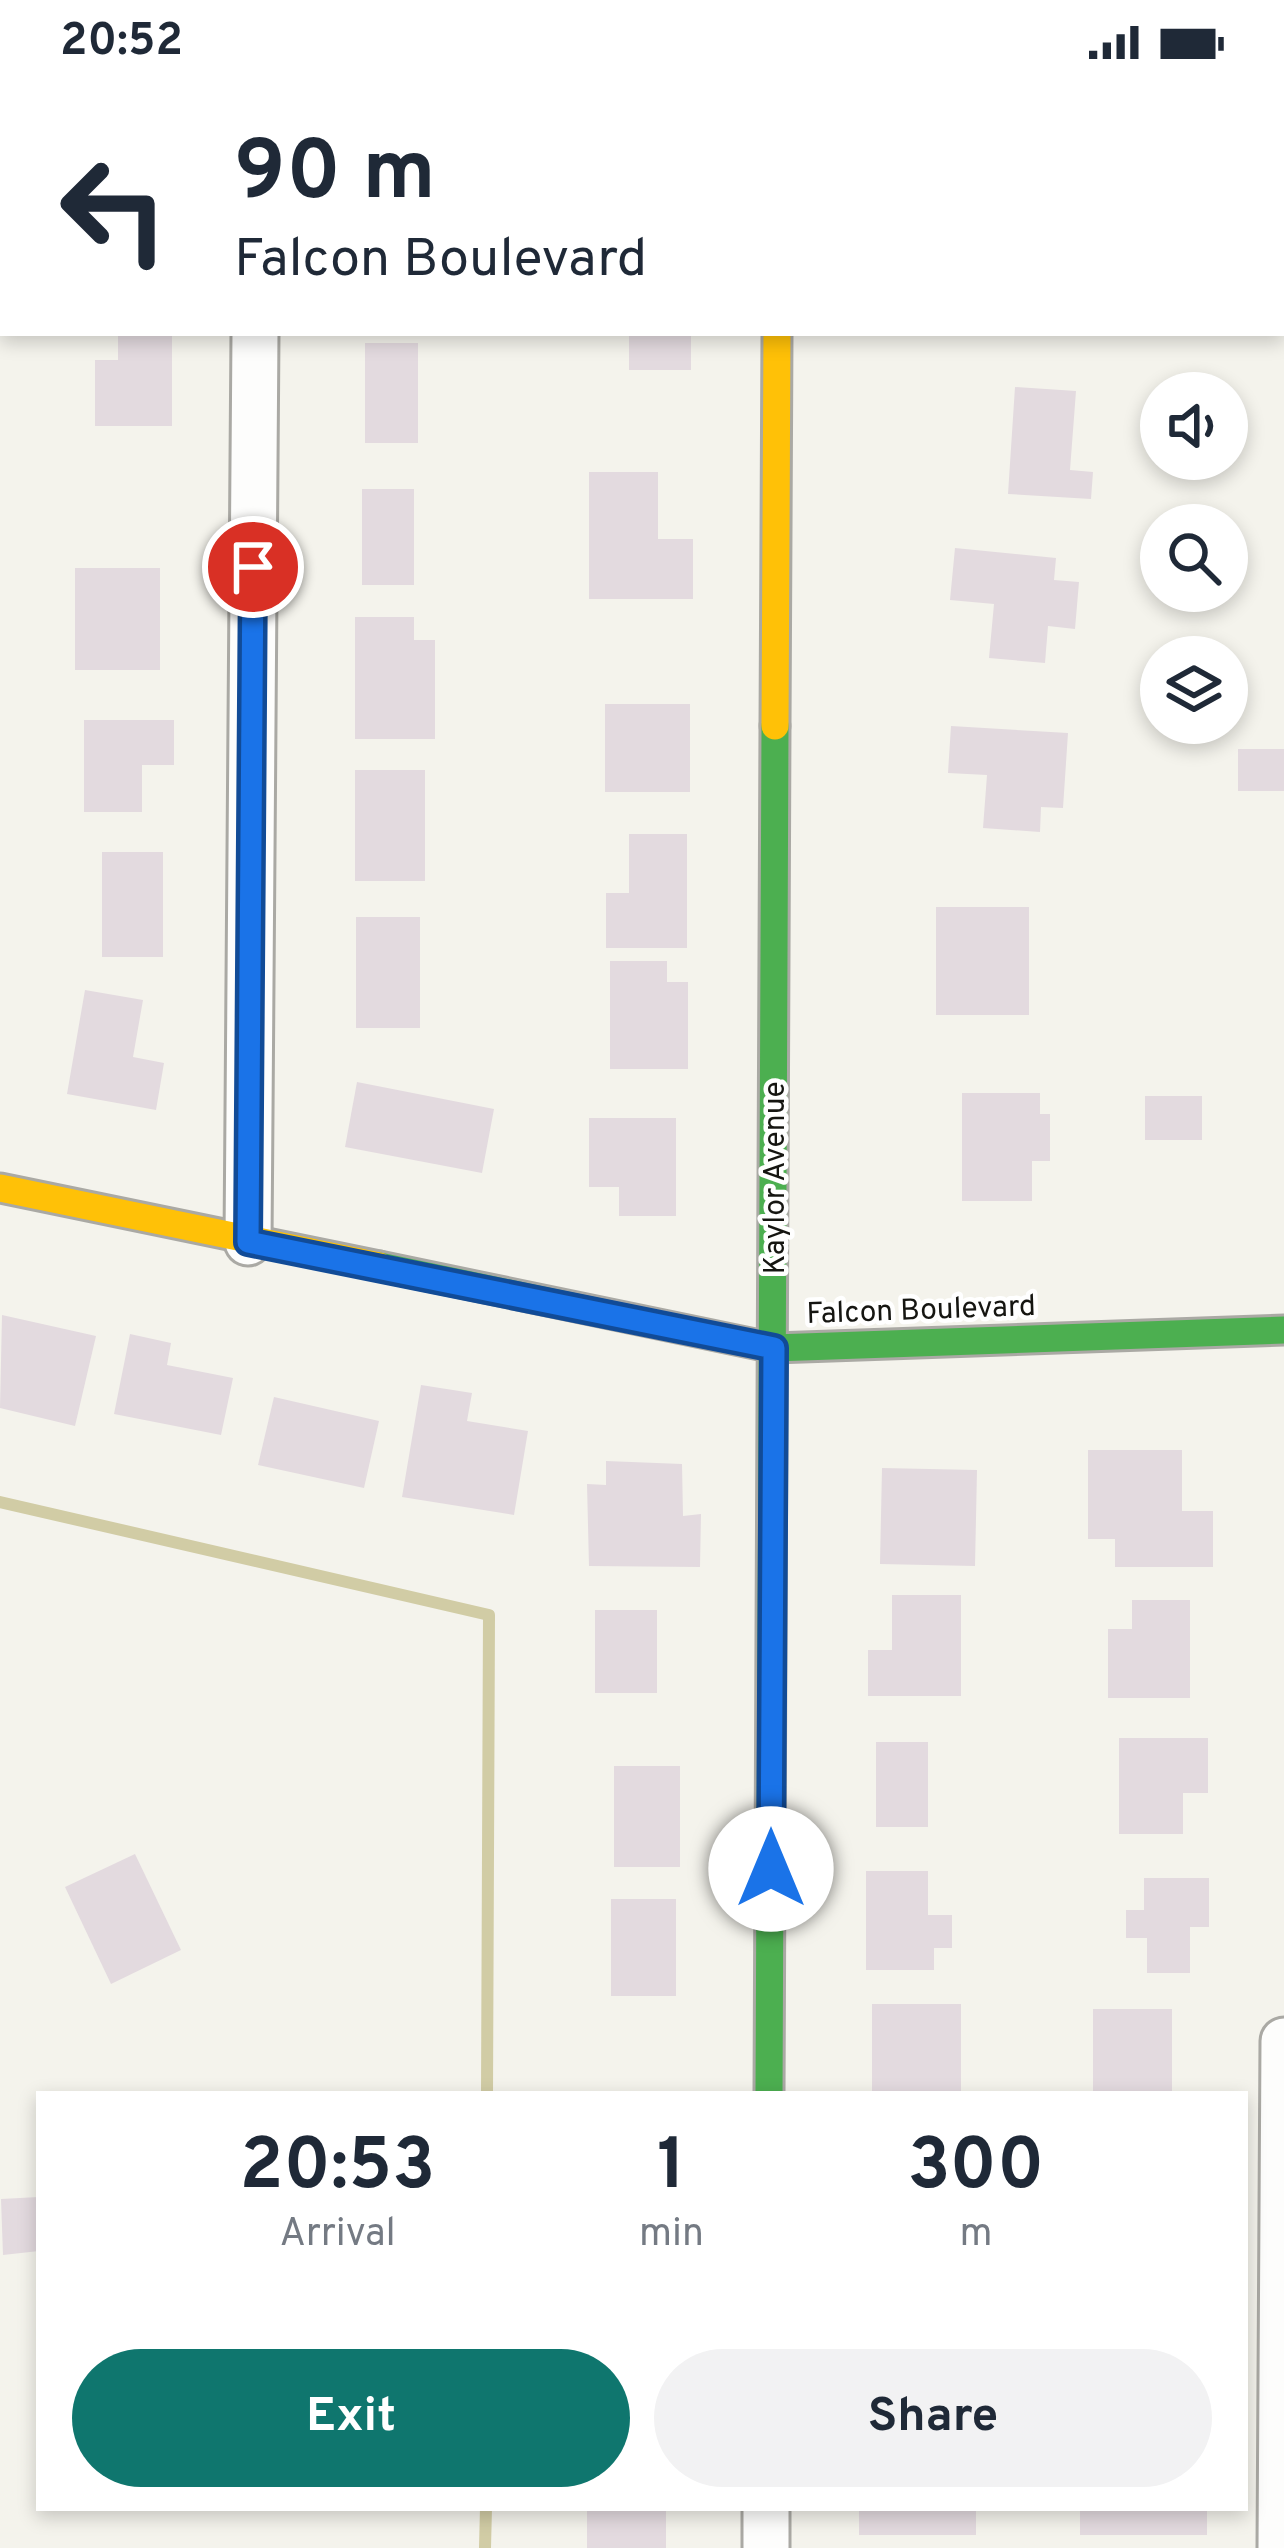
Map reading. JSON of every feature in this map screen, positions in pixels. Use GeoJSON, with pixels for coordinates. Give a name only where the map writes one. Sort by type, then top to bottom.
{"type":"FeatureCollection","features":[{"type":"Feature","properties":{"kind":"street"},"geometry":{"type":"LineString","coordinates":[[248,1242],[255,336]]}},
{"type":"Feature","properties":{"kind":"street","name":"Kaylor Avenue"},"geometry":{"type":"LineString","coordinates":[[769,2091],[777,336]]}},
{"type":"Feature","properties":{"kind":"street","name":"Falcon Boulevard"},"geometry":{"type":"LineString","coordinates":[[0,1188],[774,1348],[1284,1330]]}},
{"type":"Feature","properties":{"kind":"street"},"geometry":{"type":"LineString","coordinates":[[1281,2548],[1284,2042]]}},
{"type":"Feature","properties":{"kind":"street"},"geometry":{"type":"LineString","coordinates":[[766,2511],[766,2548]]}},
{"type":"Feature","properties":{"kind":"building"},"geometry":{"type":"Polygon","coordinates":[[[118,336],[172,336],[172,426],[95,426],[95,360],[118,360],[118,336]]]}},
{"type":"Feature","properties":{"kind":"building"},"geometry":{"type":"Polygon","coordinates":[[[629,336],[691,336],[691,370],[629,370],[629,336]]]}},
{"type":"Feature","properties":{"kind":"building"},"geometry":{"type":"Polygon","coordinates":[[[365,343],[418,343],[418,443],[365,443],[365,343]]]}},
{"type":"Feature","properties":{"kind":"building"},"geometry":{"type":"Polygon","coordinates":[[[1015,387],[1076,391],[1070,470],[1093,472],[1091,499],[1008,494],[1015,387]]]}},
{"type":"Feature","properties":{"kind":"building"},"geometry":{"type":"Polygon","coordinates":[[[589,472],[658,472],[658,539],[693,539],[693,599],[589,599],[589,472]]]}},
{"type":"Feature","properties":{"kind":"building"},"geometry":{"type":"Polygon","coordinates":[[[362,489],[414,489],[414,585],[362,585],[362,489]]]}},
{"type":"Feature","properties":{"kind":"building"},"geometry":{"type":"Polygon","coordinates":[[[955,548],[1056,558],[1054,580],[1079,582],[1075,629],[1048,626],[1045,663],[989,658],[994,604],[950,600],[955,548]]]}},
{"type":"Feature","properties":{"kind":"building"},"geometry":{"type":"Polygon","coordinates":[[[75,568],[160,568],[160,670],[75,670],[75,568]]]}},
{"type":"Feature","properties":{"kind":"building"},"geometry":{"type":"Polygon","coordinates":[[[355,617],[414,617],[414,640],[435,640],[435,739],[355,739],[355,617]]]}},
{"type":"Feature","properties":{"kind":"building"},"geometry":{"type":"Polygon","coordinates":[[[605,704],[690,704],[690,792],[605,792],[605,704]]]}},
{"type":"Feature","properties":{"kind":"building"},"geometry":{"type":"Polygon","coordinates":[[[84,720],[174,720],[174,765],[142,765],[142,812],[84,812],[84,720]]]}},
{"type":"Feature","properties":{"kind":"building"},"geometry":{"type":"Polygon","coordinates":[[[951,726],[1068,733],[1063,808],[1041,807],[1040,832],[983,828],[987,775],[948,773],[951,726]]]}},
{"type":"Feature","properties":{"kind":"building"},"geometry":{"type":"Polygon","coordinates":[[[1238,749],[1284,749],[1284,791],[1238,791],[1238,749]]]}},
{"type":"Feature","properties":{"kind":"building"},"geometry":{"type":"Polygon","coordinates":[[[355,770],[425,770],[425,881],[355,881],[355,770]]]}},
{"type":"Feature","properties":{"kind":"building"},"geometry":{"type":"Polygon","coordinates":[[[629,834],[687,834],[687,948],[606,948],[606,893],[629,893],[629,834]]]}},
{"type":"Feature","properties":{"kind":"building"},"geometry":{"type":"Polygon","coordinates":[[[102,852],[163,852],[163,957],[102,957],[102,852]]]}},
{"type":"Feature","properties":{"kind":"building"},"geometry":{"type":"Polygon","coordinates":[[[936,907],[1029,907],[1029,1015],[936,1015],[936,907]]]}},
{"type":"Feature","properties":{"kind":"building"},"geometry":{"type":"Polygon","coordinates":[[[356,917],[420,917],[420,1028],[356,1028],[356,917]]]}},
{"type":"Feature","properties":{"kind":"building"},"geometry":{"type":"Polygon","coordinates":[[[610,961],[667,961],[667,982],[688,982],[688,1069],[610,1069],[610,961]]]}},
{"type":"Feature","properties":{"kind":"building"},"geometry":{"type":"Polygon","coordinates":[[[85,990],[143,1000],[133,1057],[164,1063],[156,1110],[67,1094],[85,990]]]}},
{"type":"Feature","properties":{"kind":"building"},"geometry":{"type":"Polygon","coordinates":[[[357,1082],[494,1109],[482,1173],[345,1147],[357,1082]]]}},
{"type":"Feature","properties":{"kind":"building"},"geometry":{"type":"Polygon","coordinates":[[[962,1093],[1040,1093],[1040,1114],[1050,1114],[1050,1161],[1032,1161],[1032,1201],[962,1201],[962,1093]]]}},
{"type":"Feature","properties":{"kind":"building"},"geometry":{"type":"Polygon","coordinates":[[[1145,1096],[1202,1096],[1202,1140],[1145,1140],[1145,1096]]]}},
{"type":"Feature","properties":{"kind":"building"},"geometry":{"type":"Polygon","coordinates":[[[589,1118],[676,1118],[676,1216],[619,1216],[619,1187],[589,1187],[589,1118]]]}},
{"type":"Feature","properties":{"kind":"building"},"geometry":{"type":"Polygon","coordinates":[[[2,1315],[96,1336],[75,1426],[0,1408],[2,1315]]]}},
{"type":"Feature","properties":{"kind":"building"},"geometry":{"type":"Polygon","coordinates":[[[130,1334],[171,1343],[167,1365],[233,1378],[221,1435],[114,1414],[130,1334]]]}},
{"type":"Feature","properties":{"kind":"building"},"geometry":{"type":"Polygon","coordinates":[[[421,1385],[472,1393],[467,1421],[528,1431],[514,1515],[402,1497],[421,1385]]]}},
{"type":"Feature","properties":{"kind":"building"},"geometry":{"type":"Polygon","coordinates":[[[274,1397],[379,1421],[364,1488],[258,1465],[274,1397]]]}},
{"type":"Feature","properties":{"kind":"building"},"geometry":{"type":"Polygon","coordinates":[[[1088,1450],[1182,1450],[1182,1511],[1213,1511],[1213,1567],[1115,1567],[1115,1539],[1088,1539],[1088,1450]]]}},
{"type":"Feature","properties":{"kind":"building"},"geometry":{"type":"Polygon","coordinates":[[[606,1461],[682,1464],[683,1516],[701,1514],[700,1567],[589,1566],[587,1484],[606,1485],[606,1461]]]}},
{"type":"Feature","properties":{"kind":"building"},"geometry":{"type":"Polygon","coordinates":[[[882,1468],[977,1470],[975,1566],[880,1564],[882,1468]]]}},
{"type":"Feature","properties":{"kind":"building"},"geometry":{"type":"Polygon","coordinates":[[[892,1595],[961,1595],[961,1696],[868,1696],[868,1650],[892,1650],[892,1595]]]}},
{"type":"Feature","properties":{"kind":"building"},"geometry":{"type":"Polygon","coordinates":[[[1132,1600],[1190,1600],[1190,1698],[1108,1698],[1108,1629],[1132,1629],[1132,1600]]]}},
{"type":"Feature","properties":{"kind":"building"},"geometry":{"type":"Polygon","coordinates":[[[595,1610],[657,1610],[657,1693],[595,1693],[595,1610]]]}},
{"type":"Feature","properties":{"kind":"building"},"geometry":{"type":"Polygon","coordinates":[[[1119,1738],[1208,1738],[1208,1793],[1183,1793],[1183,1834],[1119,1834],[1119,1738]]]}},
{"type":"Feature","properties":{"kind":"building"},"geometry":{"type":"Polygon","coordinates":[[[876,1742],[928,1742],[928,1827],[876,1827],[876,1742]]]}},
{"type":"Feature","properties":{"kind":"building"},"geometry":{"type":"Polygon","coordinates":[[[614,1766],[680,1766],[680,1867],[614,1867],[614,1766]]]}},
{"type":"Feature","properties":{"kind":"building"},"geometry":{"type":"Polygon","coordinates":[[[135,1854],[181,1950],[111,1984],[65,1887],[135,1854]]]}},
{"type":"Feature","properties":{"kind":"building"},"geometry":{"type":"Polygon","coordinates":[[[866,1871],[928,1871],[928,1915],[952,1915],[952,1948],[934,1948],[934,1970],[866,1970],[866,1871]]]}},
{"type":"Feature","properties":{"kind":"building"},"geometry":{"type":"Polygon","coordinates":[[[1144,1878],[1209,1878],[1209,1927],[1190,1927],[1190,1973],[1147,1973],[1147,1938],[1126,1938],[1126,1910],[1144,1910],[1144,1878]]]}},
{"type":"Feature","properties":{"kind":"building"},"geometry":{"type":"Polygon","coordinates":[[[611,1899],[676,1899],[676,1996],[611,1996],[611,1899]]]}},
{"type":"Feature","properties":{"kind":"building"},"geometry":{"type":"Polygon","coordinates":[[[872,2004],[961,2004],[961,2091],[872,2091],[872,2004]]]}},
{"type":"Feature","properties":{"kind":"building"},"geometry":{"type":"Polygon","coordinates":[[[1093,2009],[1172,2009],[1172,2091],[1093,2091],[1093,2009]]]}},
{"type":"Feature","properties":{"kind":"building"},"geometry":{"type":"Polygon","coordinates":[[[36,2197],[36,2251],[3,2255],[1,2199],[36,2197]]]}},
{"type":"Feature","properties":{"kind":"building"},"geometry":{"type":"Polygon","coordinates":[[[587,2511],[666,2511],[666,2548],[587,2548],[587,2511]]]}},
{"type":"Feature","properties":{"kind":"building"},"geometry":{"type":"Polygon","coordinates":[[[859,2511],[976,2511],[976,2535],[859,2535],[859,2511]]]}},
{"type":"Feature","properties":{"kind":"building"},"geometry":{"type":"Polygon","coordinates":[[[1080,2511],[1207,2511],[1207,2535],[1080,2535],[1080,2511]]]}},
{"type":"Feature","properties":{"kind":"waterway"},"geometry":{"type":"LineString","coordinates":[[0,1502],[489,1615],[487,2091]]}},
{"type":"Feature","properties":{"kind":"waterway"},"geometry":{"type":"LineString","coordinates":[[485,2548],[486,2511]]}},
{"type":"Feature","properties":{"kind":"traffic: fast"},"geometry":{"type":"LineString","coordinates":[[769,2091],[775,726]]}},
{"type":"Feature","properties":{"kind":"traffic: fast"},"geometry":{"type":"LineString","coordinates":[[379,1266],[774,1348],[1284,1330]]}},
{"type":"Feature","properties":{"kind":"traffic: slow"},"geometry":{"type":"LineString","coordinates":[[775,726],[777,336]]}},
{"type":"Feature","properties":{"kind":"traffic: slow"},"geometry":{"type":"LineString","coordinates":[[0,1188],[379,1266]]}},
{"type":"Feature","properties":{"kind":"route"},"geometry":{"type":"LineString","coordinates":[[253,567],[248,1242],[774,1348],[771,1869]]}}]}
